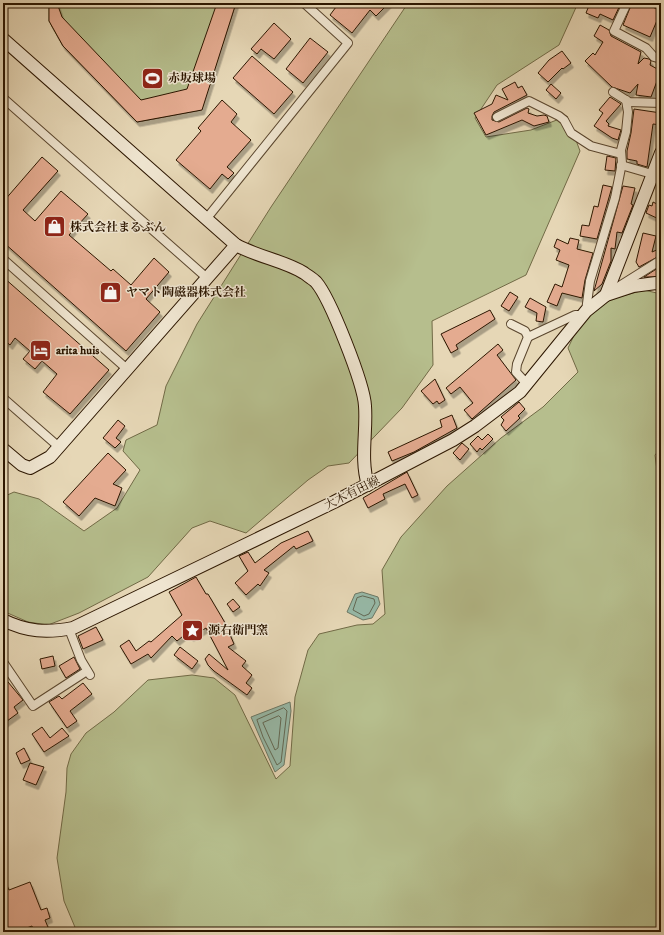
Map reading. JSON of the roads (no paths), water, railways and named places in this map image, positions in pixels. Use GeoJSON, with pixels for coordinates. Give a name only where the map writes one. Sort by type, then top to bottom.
{"type":"FeatureCollection","features":[{"type":"Feature","properties":{"kind":"street"},"geometry":{"type":"LineString","coordinates":[[627,3],[614,31],[646,48],[654,57],[661,59]]}},
{"type":"Feature","properties":{"kind":"street"},"geometry":{"type":"LineString","coordinates":[[655,3],[661,6]]}},
{"type":"Feature","properties":{"kind":"street"},"geometry":{"type":"LineString","coordinates":[[207,218],[348,42],[307,4]]}},
{"type":"Feature","properties":{"kind":"street"},"geometry":{"type":"LineString","coordinates":[[3,39],[236,245],[258,256],[291,266],[303,272],[316,282],[327,300],[357,372],[363,391],[365,405],[365,474],[368,485]]}},
{"type":"Feature","properties":{"kind":"street"},"geometry":{"type":"LineString","coordinates":[[613,92],[629,102],[661,103]]}},
{"type":"Feature","properties":{"kind":"street"},"geometry":{"type":"LineString","coordinates":[[3,98],[207,278]]}},
{"type":"Feature","properties":{"kind":"street"},"geometry":{"type":"LineString","coordinates":[[527,384],[516,372],[517,364],[528,337],[575,315],[585,313],[590,281],[615,198],[621,165],[621,154],[628,121],[626,100]]}},
{"type":"Feature","properties":{"kind":"street"},"geometry":{"type":"LineString","coordinates":[[497,116],[529,101],[559,116],[564,120],[571,133],[591,146],[621,154]]}},
{"type":"Feature","properties":{"kind":"street"},"geometry":{"type":"LineString","coordinates":[[606,295],[656,171],[661,153]]}},
{"type":"Feature","properties":{"kind":"street"},"geometry":{"type":"LineString","coordinates":[[621,165],[656,171]]}},
{"type":"Feature","properties":{"kind":"street"},"geometry":{"type":"LineString","coordinates":[[3,450],[22,465],[30,468],[50,457],[236,245]]}},
{"type":"Feature","properties":{"kind":"street"},"geometry":{"type":"LineString","coordinates":[[3,259],[127,369]]}},
{"type":"Feature","properties":{"kind":"street"},"geometry":{"type":"LineString","coordinates":[[606,295],[661,260]]}},
{"type":"Feature","properties":{"kind":"street","name":"大木有田線"},"geometry":{"type":"LineString","coordinates":[[3,620],[34,632],[55,632],[69,629],[134,601],[368,485],[453,440],[475,426],[520,392],[585,313],[606,295],[634,286],[661,285]]}},
{"type":"Feature","properties":{"kind":"street"},"geometry":{"type":"LineString","coordinates":[[511,324],[525,331],[528,337]]}},
{"type":"Feature","properties":{"kind":"street"},"geometry":{"type":"LineString","coordinates":[[3,398],[59,447]]}},
{"type":"Feature","properties":{"kind":"street"},"geometry":{"type":"LineString","coordinates":[[3,662],[33,706],[88,673],[69,629]]}},
{"type":"Feature","properties":{"kind":"water"},"geometry":{"type":"Polygon","coordinates":[[[362,592],[378,597],[380,604],[372,618],[363,620],[347,612],[355,594],[362,592]]]}},
{"type":"Feature","properties":{"kind":"water"},"geometry":{"type":"Polygon","coordinates":[[[290,702],[291,711],[284,765],[275,772],[251,717],[290,702]]]}},
{"type":"Feature","properties":{"kind":"place","name":"赤坂球場"},"geometry":{"type":"Point","coordinates":[153,78]}},
{"type":"Feature","properties":{"kind":"place","name":"株式会社まるぶん"},"geometry":{"type":"Point","coordinates":[55,227]}},
{"type":"Feature","properties":{"kind":"place","name":"ヤマト陶磁器株式会社"},"geometry":{"type":"Point","coordinates":[110,292]}},
{"type":"Feature","properties":{"kind":"place","name":"arita huis"},"geometry":{"type":"Point","coordinates":[41,350]}},
{"type":"Feature","properties":{"kind":"place","name":"源右衛門窯"},"geometry":{"type":"Point","coordinates":[192,630]}}]}
